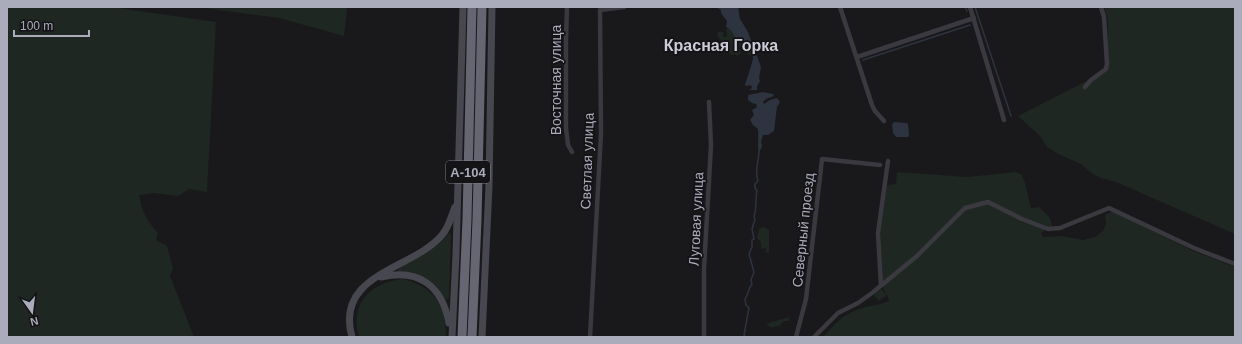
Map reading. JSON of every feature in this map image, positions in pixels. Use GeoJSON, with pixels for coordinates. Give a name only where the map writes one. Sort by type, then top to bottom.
{"type":"FeatureCollection","features":[{"type":"Feature","properties":{"kind":"highway","name":"А-104"},"geometry":{"type":"LineString","coordinates":[[462,337],[467,226],[472,7]]}},
{"type":"Feature","properties":{"kind":"highway","name":"А-104"},"geometry":{"type":"LineString","coordinates":[[472,337],[477,220],[482,7]]}},
{"type":"Feature","properties":{"kind":"main road"},"geometry":{"type":"LineString","coordinates":[[452,336],[458,199],[462,7]]}},
{"type":"Feature","properties":{"kind":"main road"},"geometry":{"type":"LineString","coordinates":[[482,337],[489,186],[492,7]]}},
{"type":"Feature","properties":{"kind":"main road"},"geometry":{"type":"LineString","coordinates":[[352,337],[349,324],[351,311],[355,299],[365,285],[435,242],[447,228],[458,199]]}},
{"type":"Feature","properties":{"kind":"main road"},"geometry":{"type":"LineString","coordinates":[[375,278],[391,274],[407,275],[418,278],[429,284],[436,290],[443,301],[452,336]]}},
{"type":"Feature","properties":{"kind":"street","name":"Восточная улица"},"geometry":{"type":"LineString","coordinates":[[567,7],[566,128],[568,145],[572,152]]}},
{"type":"Feature","properties":{"kind":"street","name":"Светлая улица"},"geometry":{"type":"LineString","coordinates":[[590,337],[600,133],[600,10],[624,7]]}},
{"type":"Feature","properties":{"kind":"street"},"geometry":{"type":"LineString","coordinates":[[840,7],[875,111],[884,122]]}},
{"type":"Feature","properties":{"kind":"street"},"geometry":{"type":"LineString","coordinates":[[970,7],[1004,120]]}},
{"type":"Feature","properties":{"kind":"street"},"geometry":{"type":"LineString","coordinates":[[1085,87],[1091,80],[1106,69],[1107,64],[1104,17],[1101,7]]}},
{"type":"Feature","properties":{"kind":"street"},"geometry":{"type":"LineString","coordinates":[[857,57],[974,18]]}},
{"type":"Feature","properties":{"kind":"street","name":"Луговая улица"},"geometry":{"type":"LineString","coordinates":[[704,337],[704,269],[711,145],[709,102]]}},
{"type":"Feature","properties":{"kind":"street","name":"Северный проезд"},"geometry":{"type":"LineString","coordinates":[[796,337],[806,299],[822,159],[880,165]]}},
{"type":"Feature","properties":{"kind":"street"},"geometry":{"type":"LineString","coordinates":[[880,285],[878,233],[888,161]]}},
{"type":"Feature","properties":{"kind":"street"},"geometry":{"type":"LineString","coordinates":[[814,337],[838,312],[858,303],[872,293],[916,256],[965,208],[988,202],[1022,219],[1048,229],[1060,228],[1109,208],[1194,248],[1235,264]]}},
{"type":"Feature","properties":{"kind":"shaded area"},"geometry":{"type":"Polygon","coordinates":[[[7,7],[111,7],[216,22],[207,192],[189,189],[178,196],[154,193],[139,195],[145,215],[150,224],[158,233],[156,240],[167,246],[173,268],[170,276],[194,337],[7,337],[7,7]]]}},
{"type":"Feature","properties":{"kind":"shaded area"},"geometry":{"type":"Polygon","coordinates":[[[196,7],[347,8],[344,36],[279,18],[196,7]]]}},
{"type":"Feature","properties":{"kind":"shaded area"},"geometry":{"type":"Polygon","coordinates":[[[1104,7],[1235,7],[1235,234],[1116,182],[1093,174],[1081,164],[1060,155],[1047,147],[1040,136],[1018,116],[1108,70],[1108,19],[1104,7]]]}},
{"type":"Feature","properties":{"kind":"shaded area"},"geometry":{"type":"Polygon","coordinates":[[[729,28],[736,37],[748,45],[752,56],[747,54],[746,47],[741,47],[738,44],[741,53],[737,56],[734,54],[731,55],[728,52],[728,46],[724,48],[727,40],[723,42],[717,36],[718,32],[724,32],[723,37],[725,37],[727,36],[726,30],[729,28]]]}},
{"type":"Feature","properties":{"kind":"shaded area"},"geometry":{"type":"Polygon","coordinates":[[[897,172],[967,177],[1016,172],[1022,175],[1031,208],[1039,207],[1050,218],[1052,226],[1041,233],[1043,237],[1062,236],[1083,240],[1095,237],[1103,231],[1106,224],[1105,215],[1113,211],[1191,250],[1235,267],[1235,337],[823,337],[836,323],[855,310],[889,301],[883,288],[880,232],[887,185],[896,184],[897,172]]]}},
{"type":"Feature","properties":{"kind":"shaded area"},"geometry":{"type":"Polygon","coordinates":[[[764,227],[769,230],[769,253],[765,252],[766,248],[761,249],[761,242],[757,238],[759,229],[764,227]]]}},
{"type":"Feature","properties":{"kind":"shaded area"},"geometry":{"type":"Polygon","coordinates":[[[450,233],[449,298],[446,300],[431,282],[416,274],[399,272],[397,269],[431,250],[450,233]]]}},
{"type":"Feature","properties":{"kind":"shaded area"},"geometry":{"type":"Polygon","coordinates":[[[403,279],[414,282],[423,287],[436,299],[444,316],[446,337],[359,337],[357,314],[360,304],[365,296],[381,285],[403,279]]]}},
{"type":"Feature","properties":{"kind":"shaded area"},"geometry":{"type":"Polygon","coordinates":[[[881,289],[887,295],[879,301],[874,295],[881,289]]]}},
{"type":"Feature","properties":{"kind":"shaded area"},"geometry":{"type":"Polygon","coordinates":[[[789,317],[789,321],[784,321],[778,327],[776,326],[773,328],[766,325],[769,323],[789,317]]]}},
{"type":"Feature","properties":{"kind":"water"},"geometry":{"type":"Polygon","coordinates":[[[716,7],[738,7],[740,19],[748,32],[761,67],[759,78],[760,81],[757,86],[757,90],[749,90],[752,88],[751,85],[745,85],[753,58],[750,48],[745,42],[736,38],[731,30],[726,27],[727,21],[721,13],[721,10],[716,7]]]}},
{"type":"Feature","properties":{"kind":"water"},"geometry":{"type":"Polygon","coordinates":[[[763,92],[773,94],[774,96],[766,99],[763,102],[764,104],[777,98],[780,102],[777,107],[774,131],[768,135],[763,135],[761,142],[762,146],[759,153],[758,129],[750,120],[754,115],[752,110],[757,107],[756,104],[748,100],[748,95],[763,92]]]}},
{"type":"Feature","properties":{"kind":"water"},"geometry":{"type":"Polygon","coordinates":[[[894,122],[908,124],[908,137],[896,137],[893,133],[892,125],[894,122]]]}},
{"type":"Feature","properties":{"kind":"waterway"},"geometry":{"type":"LineString","coordinates":[[965,7],[967,11]]}},
{"type":"Feature","properties":{"kind":"waterway"},"geometry":{"type":"LineString","coordinates":[[975,7],[1011,116]]}},
{"type":"Feature","properties":{"kind":"waterway"},"geometry":{"type":"LineString","coordinates":[[863,60],[970,25]]}},
{"type":"Feature","properties":{"kind":"waterway"},"geometry":{"type":"LineString","coordinates":[[746,337],[744,335],[749,308],[746,305],[745,299],[752,284],[751,280],[754,272],[749,254],[752,247],[752,240],[754,239],[752,229],[755,219],[754,216],[757,191],[755,184],[758,181],[757,170],[759,151]]}},
{"type":"Feature","properties":{"kind":"district","name":"Красная Горка"},"geometry":{"type":"Point","coordinates":[721,45]}}]}
